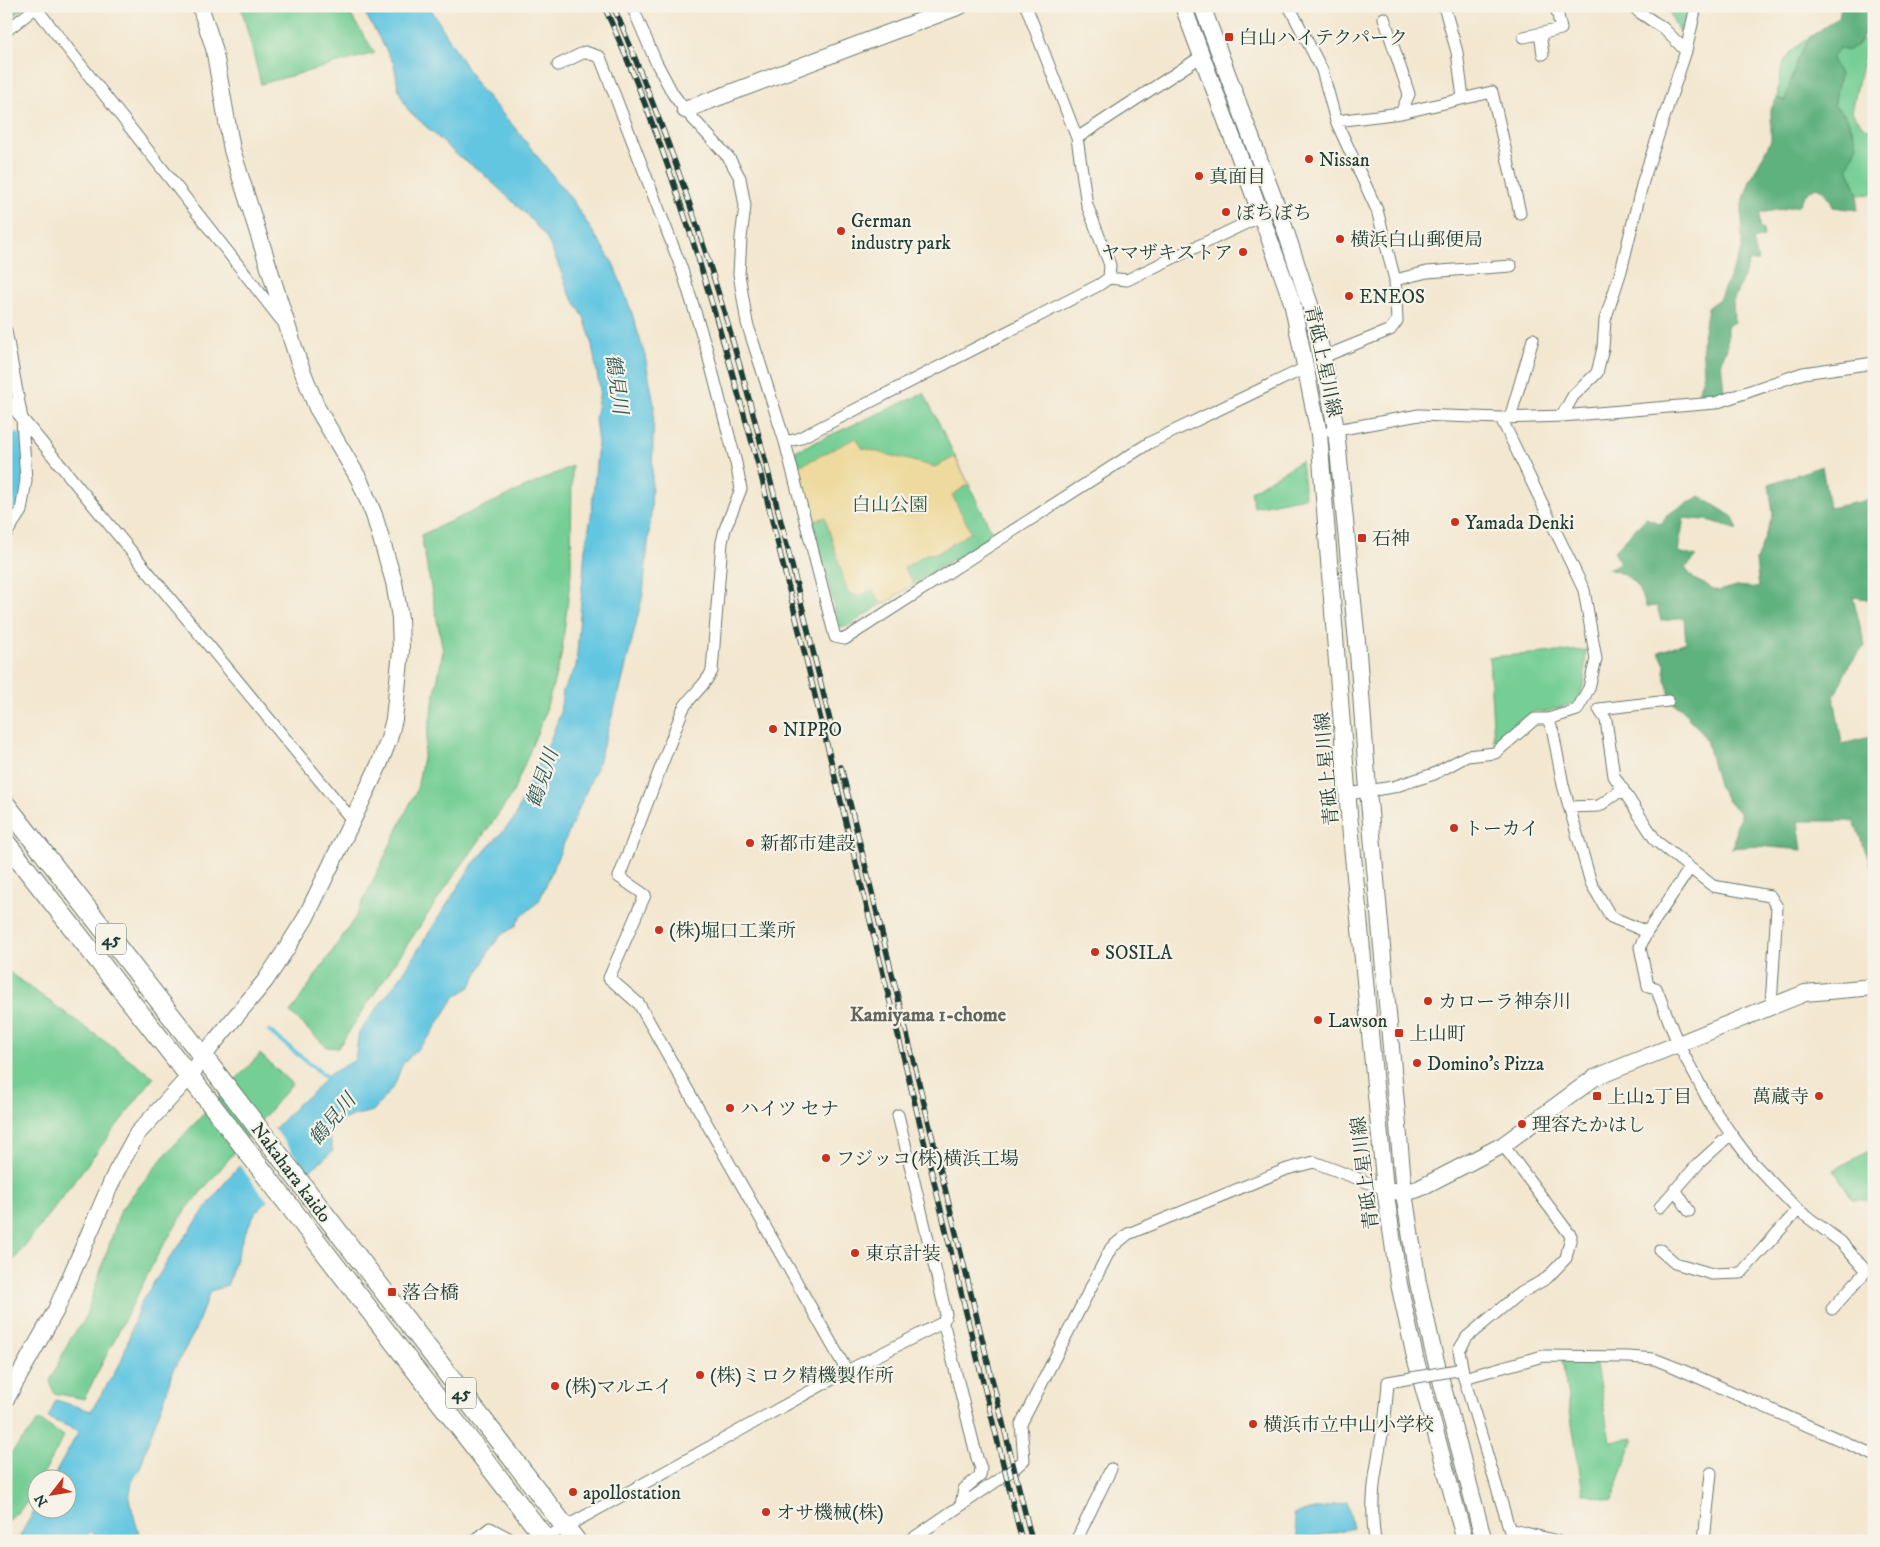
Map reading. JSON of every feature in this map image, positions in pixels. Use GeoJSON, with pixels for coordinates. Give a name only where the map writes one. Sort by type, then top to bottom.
{"type":"FeatureCollection","features":[{"type":"Feature","properties":{"kind":"main road"},"geometry":{"type":"LineString","coordinates":[[6,1399],[56,1310],[116,1172],[137,1134],[195,1084],[204,1057],[265,981],[305,919],[379,765],[394,718],[401,651],[400,618],[394,582],[374,515],[359,479],[321,416],[310,393],[287,326],[232,150],[214,48],[200,6]]}},
{"type":"Feature","properties":{"kind":"main road"},"geometry":{"type":"LineString","coordinates":[[685,110],[960,6]]}},
{"type":"Feature","properties":{"kind":"main road","name":"青砥上星川線"},"geometry":{"type":"LineString","coordinates":[[1182,6],[1292,302],[1319,434],[1348,794],[1385,1189],[1399,1284],[1415,1357],[1465,1541]]}},
{"type":"Feature","properties":{"kind":"main road","name":"青砥上星川線"},"geometry":{"type":"LineString","coordinates":[[1202,6],[1284,223],[1312,310],[1323,357],[1336,430],[1358,652],[1368,790],[1404,1193],[1418,1283],[1431,1340],[1484,1541]]}},
{"type":"Feature","properties":{"kind":"main road","name":"Nakahara kaido"},"geometry":{"type":"LineString","coordinates":[[6,805],[204,1057],[570,1534]]}},
{"type":"Feature","properties":{"kind":"main road","name":"Nakahara kaido"},"geometry":{"type":"LineString","coordinates":[[6,843],[331,1260],[544,1540]]}},
{"type":"Feature","properties":{"kind":"main road"},"geometry":{"type":"LineString","coordinates":[[1385,1189],[1404,1193],[1418,1189],[1503,1146],[1594,1078],[1805,993],[1874,987]]}},
{"type":"Feature","properties":{"kind":"street"},"geometry":{"type":"LineString","coordinates":[[632,6],[656,62],[673,94],[685,110],[729,158],[740,178],[745,206],[741,238],[740,274],[746,315],[784,442],[835,637],[844,639],[1149,443],[1305,368]]}},
{"type":"Feature","properties":{"kind":"street"},"geometry":{"type":"LineString","coordinates":[[1026,6],[1077,138],[1087,205],[1110,266],[1109,278]]}},
{"type":"Feature","properties":{"kind":"street"},"geometry":{"type":"LineString","coordinates":[[1444,6],[1457,52],[1463,98]]}},
{"type":"Feature","properties":{"kind":"street"},"geometry":{"type":"LineString","coordinates":[[1524,37],[1561,28],[1556,6]]}},
{"type":"Feature","properties":{"kind":"street"},"geometry":{"type":"LineString","coordinates":[[1633,6],[1663,28],[1686,51]]}},
{"type":"Feature","properties":{"kind":"street"},"geometry":{"type":"LineString","coordinates":[[1562,416],[1573,396],[1597,373],[1603,348],[1605,320],[1621,271],[1643,181],[1686,51],[1696,6]]}},
{"type":"Feature","properties":{"kind":"street"},"geometry":{"type":"LineString","coordinates":[[6,31],[37,7],[287,326]]}},
{"type":"Feature","properties":{"kind":"street"},"geometry":{"type":"LineString","coordinates":[[1291,7],[1322,70],[1336,121],[1376,210],[1394,280],[1397,322],[1390,330],[1323,357]]}},
{"type":"Feature","properties":{"kind":"street"},"geometry":{"type":"LineString","coordinates":[[1384,18],[1409,94],[1401,113]]}},
{"type":"Feature","properties":{"kind":"street"},"geometry":{"type":"LineString","coordinates":[[1540,34],[1543,54]]}},
{"type":"Feature","properties":{"kind":"street"},"geometry":{"type":"LineString","coordinates":[[558,66],[585,52],[600,57],[681,267],[706,347],[741,488],[722,542],[712,671],[708,680],[689,699],[683,709],[619,877],[645,895],[609,978],[639,1004],[650,1034],[847,1371]]}},
{"type":"Feature","properties":{"kind":"street"},"geometry":{"type":"LineString","coordinates":[[1077,138],[1202,56]]}},
{"type":"Feature","properties":{"kind":"street"},"geometry":{"type":"LineString","coordinates":[[1336,121],[1401,113],[1492,92],[1520,213]]}},
{"type":"Feature","properties":{"kind":"street"},"geometry":{"type":"LineString","coordinates":[[784,442],[798,438],[1099,285],[1109,278],[1127,280],[1261,216]]}},
{"type":"Feature","properties":{"kind":"street"},"geometry":{"type":"LineString","coordinates":[[1394,280],[1428,272],[1510,266]]}},
{"type":"Feature","properties":{"kind":"street"},"geometry":{"type":"LineString","coordinates":[[6,331],[22,419],[26,480],[21,511],[6,534]]}},
{"type":"Feature","properties":{"kind":"street"},"geometry":{"type":"LineString","coordinates":[[1533,339],[1506,418],[1584,590],[1596,659],[1589,688],[1577,710]]}},
{"type":"Feature","properties":{"kind":"street"},"geometry":{"type":"LineString","coordinates":[[1319,434],[1419,414],[1506,418],[1562,416],[1715,403],[1803,373],[1874,363]]}},
{"type":"Feature","properties":{"kind":"street"},"geometry":{"type":"LineString","coordinates":[[6,399],[353,821]]}},
{"type":"Feature","properties":{"kind":"street"},"geometry":{"type":"LineString","coordinates":[[1348,794],[1393,787],[1434,774],[1467,756],[1495,753],[1535,719],[1548,719],[1577,710],[1668,701]]}},
{"type":"Feature","properties":{"kind":"street"},"geometry":{"type":"LineString","coordinates":[[1599,709],[1606,720],[1614,776],[1656,841],[1713,886],[1770,896],[1777,908],[1771,1006]]}},
{"type":"Feature","properties":{"kind":"street"},"geometry":{"type":"LineString","coordinates":[[1548,719],[1553,732],[1563,785],[1591,883],[1611,917],[1647,932]]}},
{"type":"Feature","properties":{"kind":"street"},"geometry":{"type":"LineString","coordinates":[[1569,807],[1599,806],[1623,789]]}},
{"type":"Feature","properties":{"kind":"street"},"geometry":{"type":"LineString","coordinates":[[1690,868],[1647,932],[1640,947],[1648,986],[1656,988],[1678,1044],[1712,1107],[1752,1162],[1798,1210],[1841,1242],[1870,1275],[1832,1309]]}},
{"type":"Feature","properties":{"kind":"street"},"geometry":{"type":"LineString","coordinates":[[898,1115],[946,1314],[942,1326]]}},
{"type":"Feature","properties":{"kind":"street"},"geometry":{"type":"LineString","coordinates":[[1660,1207],[1699,1163],[1731,1134]]}},
{"type":"Feature","properties":{"kind":"street"},"geometry":{"type":"LineString","coordinates":[[1503,1146],[1571,1236],[1566,1258],[1547,1278],[1516,1296],[1467,1337],[1459,1350],[1461,1372],[1513,1541]]}},
{"type":"Feature","properties":{"kind":"street"},"geometry":{"type":"LineString","coordinates":[[909,1541],[1014,1469],[1024,1460],[1021,1424],[1111,1248],[1128,1234],[1287,1169],[1314,1162],[1385,1189]]}},
{"type":"Feature","properties":{"kind":"street"},"geometry":{"type":"LineString","coordinates":[[1675,1189],[1689,1211]]}},
{"type":"Feature","properties":{"kind":"street"},"geometry":{"type":"LineString","coordinates":[[1660,1250],[1675,1263],[1712,1274],[1741,1273],[1798,1210]]}},
{"type":"Feature","properties":{"kind":"street"},"geometry":{"type":"LineString","coordinates":[[544,1540],[570,1534],[847,1371],[940,1324],[942,1326]]}},
{"type":"Feature","properties":{"kind":"street"},"geometry":{"type":"LineString","coordinates":[[942,1326],[945,1330],[981,1468],[980,1476],[964,1489],[961,1505]]}},
{"type":"Feature","properties":{"kind":"street"},"geometry":{"type":"LineString","coordinates":[[1375,1541],[1372,1518],[1372,1493],[1384,1427],[1388,1382],[1461,1372],[1543,1356],[1629,1357],[1654,1360],[1722,1387],[1874,1455]]}},
{"type":"Feature","properties":{"kind":"street"},"geometry":{"type":"LineString","coordinates":[[1076,1541],[1111,1469]]}},
{"type":"Feature","properties":{"kind":"street"},"geometry":{"type":"LineString","coordinates":[[1704,1541],[1711,1473]]}},
{"type":"Feature","properties":{"kind":"street"},"geometry":{"type":"LineString","coordinates":[[473,1541],[490,1528],[514,1541]]}},
{"type":"Feature","properties":{"kind":"street"},"geometry":{"type":"LineString","coordinates":[[1509,1529],[1557,1541]]}},
{"type":"Feature","properties":{"kind":"green space"},"geometry":{"type":"Polygon","coordinates":[[[6,6],[26,6],[6,21],[6,6]]]}},
{"type":"Feature","properties":{"kind":"green space"},"geometry":{"type":"Polygon","coordinates":[[[241,6],[345,6],[375,53],[261,84],[241,6]]]}},
{"type":"Feature","properties":{"kind":"green space"},"geometry":{"type":"Polygon","coordinates":[[[1667,6],[1692,6],[1690,22],[1684,34],[1678,31],[1667,6]]]}},
{"type":"Feature","properties":{"kind":"green space"},"geometry":{"type":"Polygon","coordinates":[[[1841,6],[1874,9],[1874,29],[1865,33],[1858,44],[1847,51],[1839,48],[1832,59],[1840,74],[1834,106],[1849,123],[1857,144],[1848,167],[1858,195],[1857,210],[1833,207],[1823,190],[1816,187],[1805,195],[1798,206],[1760,213],[1759,228],[1763,230],[1764,237],[1753,240],[1758,261],[1750,261],[1733,302],[1734,322],[1727,326],[1727,348],[1721,361],[1724,391],[1720,393],[1698,393],[1704,373],[1702,344],[1708,307],[1719,299],[1742,250],[1742,204],[1750,181],[1771,140],[1771,109],[1777,98],[1785,101],[1798,58],[1810,37],[1839,17],[1841,6]]]}},
{"type":"Feature","properties":{"kind":"green space"},"geometry":{"type":"Polygon","coordinates":[[[1810,37],[1798,58],[1785,101],[1777,98],[1784,62],[1800,43],[1810,37]]]}},
{"type":"Feature","properties":{"kind":"green space"},"geometry":{"type":"Polygon","coordinates":[[[1862,39],[1867,41],[1852,112],[1865,128],[1871,129],[1870,134],[1874,145],[1874,194],[1858,195],[1848,167],[1854,152],[1854,132],[1848,119],[1834,106],[1839,74],[1832,59],[1839,47],[1858,45],[1862,39]]]}},
{"type":"Feature","properties":{"kind":"green space","name":"白山公園"},"geometry":{"type":"Polygon","coordinates":[[[924,393],[993,534],[846,627],[839,626],[795,451],[924,393]]]}},
{"type":"Feature","properties":{"kind":"green space"},"geometry":{"type":"Polygon","coordinates":[[[1301,461],[1305,497],[1254,507],[1251,491],[1301,461]]]}},
{"type":"Feature","properties":{"kind":"green space"},"geometry":{"type":"Polygon","coordinates":[[[572,466],[571,574],[561,657],[544,716],[512,795],[446,887],[338,1048],[327,1047],[290,1013],[355,918],[417,789],[443,651],[421,535],[572,466]]]}},
{"type":"Feature","properties":{"kind":"green space"},"geometry":{"type":"Polygon","coordinates":[[[1822,466],[1829,508],[1874,499],[1874,600],[1853,597],[1865,646],[1849,665],[1834,697],[1842,744],[1874,736],[1874,874],[1854,821],[1798,821],[1802,850],[1758,846],[1731,848],[1734,846],[1735,826],[1740,818],[1740,813],[1729,803],[1718,785],[1706,740],[1701,731],[1684,711],[1672,702],[1665,681],[1665,665],[1659,652],[1686,642],[1684,618],[1661,621],[1657,606],[1646,607],[1637,586],[1629,578],[1608,569],[1620,563],[1614,551],[1646,518],[1661,524],[1668,514],[1700,496],[1733,517],[1738,530],[1712,521],[1684,518],[1678,552],[1697,557],[1685,568],[1694,579],[1718,591],[1737,586],[1759,588],[1756,561],[1773,514],[1769,484],[1822,466]]]}},
{"type":"Feature","properties":{"kind":"green space"},"geometry":{"type":"Polygon","coordinates":[[[1586,650],[1584,685],[1576,703],[1545,712],[1535,711],[1494,742],[1489,657],[1586,650]]]}},
{"type":"Feature","properties":{"kind":"green space"},"geometry":{"type":"Polygon","coordinates":[[[6,970],[154,1077],[7,1269],[6,1269],[6,970]]]}},
{"type":"Feature","properties":{"kind":"green space"},"geometry":{"type":"Polygon","coordinates":[[[260,1054],[292,1084],[185,1211],[157,1256],[84,1399],[54,1393],[50,1381],[70,1339],[84,1321],[121,1209],[165,1155],[260,1054]]]}},
{"type":"Feature","properties":{"kind":"green space"},"geometry":{"type":"Polygon","coordinates":[[[1874,1148],[1874,1201],[1852,1199],[1834,1170],[1874,1148]]]}},
{"type":"Feature","properties":{"kind":"green space"},"geometry":{"type":"Polygon","coordinates":[[[1562,1360],[1595,1360],[1610,1441],[1634,1438],[1612,1500],[1583,1493],[1562,1360]]]}},
{"type":"Feature","properties":{"kind":"green space"},"geometry":{"type":"Polygon","coordinates":[[[39,1420],[64,1436],[46,1470],[28,1470],[28,1502],[6,1524],[6,1459],[39,1420]]]}},
{"type":"Feature","properties":{"kind":"sand","name":"白山公園"},"geometry":{"type":"Polygon","coordinates":[[[856,438],[862,448],[935,467],[955,457],[969,484],[952,495],[971,532],[938,553],[926,554],[904,568],[914,584],[882,605],[873,590],[858,596],[848,593],[825,517],[812,522],[797,465],[804,464],[856,438]]]}},
{"type":"Feature","properties":{"kind":"water","name":"鶴見川"},"geometry":{"type":"Polygon","coordinates":[[[361,6],[429,6],[477,85],[515,128],[572,200],[613,263],[631,310],[645,356],[654,404],[651,514],[643,594],[621,686],[597,766],[539,901],[520,918],[515,927],[502,934],[490,949],[471,986],[454,998],[430,1036],[402,1065],[394,1086],[373,1111],[352,1116],[335,1124],[329,1136],[333,1151],[288,1189],[268,1200],[255,1213],[243,1237],[227,1286],[210,1291],[193,1335],[172,1372],[166,1395],[140,1468],[132,1482],[129,1499],[141,1541],[101,1541],[91,1532],[81,1541],[17,1541],[29,1520],[78,1520],[78,1470],[57,1470],[79,1431],[48,1418],[56,1400],[91,1411],[121,1362],[140,1304],[173,1253],[229,1177],[301,1101],[309,1096],[330,1074],[355,1060],[359,1032],[402,975],[472,865],[515,818],[526,789],[550,741],[560,714],[563,690],[576,667],[585,549],[591,517],[598,443],[595,419],[600,390],[591,339],[584,317],[569,293],[546,237],[527,215],[480,171],[457,155],[408,110],[399,91],[394,64],[361,6]]]}},
{"type":"Feature","properties":{"kind":"water"},"geometry":{"type":"Polygon","coordinates":[[[1347,1502],[1353,1528],[1299,1540],[1293,1514],[1347,1502]]]}},
{"type":"Feature","properties":{"kind":"pier"},"geometry":{"type":"Polygon","coordinates":[[[273,1127],[310,1174],[289,1191],[269,1203],[238,1164],[273,1127]]]}},
{"type":"Feature","properties":{"kind":"waterway"},"geometry":{"type":"LineString","coordinates":[[6,515],[14,503],[13,446]]}},
{"type":"Feature","properties":{"kind":"waterway"},"geometry":{"type":"LineString","coordinates":[[269,1031],[330,1080]]}},
{"type":"Feature","properties":{"kind":"railway"},"geometry":{"type":"LineString","coordinates":[[604,6],[651,119],[672,177],[727,353],[760,471],[1022,1541]]}},
{"type":"Feature","properties":{"kind":"railway"},"geometry":{"type":"LineString","coordinates":[[613,6],[634,55],[675,163],[728,323],[751,405],[833,733]]}},
{"type":"Feature","properties":{"kind":"railway"},"geometry":{"type":"LineString","coordinates":[[841,767],[1032,1541]]}},
{"type":"Feature","properties":{"kind":"place","name":"白山ハイテクパーク"},"geometry":{"type":"Point","coordinates":[1229,37]}},
{"type":"Feature","properties":{"kind":"place","name":"Nissan"},"geometry":{"type":"Point","coordinates":[1309,159]}},
{"type":"Feature","properties":{"kind":"place","name":"真面目"},"geometry":{"type":"Point","coordinates":[1199,176]}},
{"type":"Feature","properties":{"kind":"place","name":"ぼちぼち"},"geometry":{"type":"Point","coordinates":[1226,212]}},
{"type":"Feature","properties":{"kind":"place","name":"German industry park"},"geometry":{"type":"Point","coordinates":[841,231]}},
{"type":"Feature","properties":{"kind":"place","name":"横浜白山郵便局"},"geometry":{"type":"Point","coordinates":[1340,239]}},
{"type":"Feature","properties":{"kind":"place","name":"ヤマザキストア"},"geometry":{"type":"Point","coordinates":[1243,252]}},
{"type":"Feature","properties":{"kind":"place","name":"ENEOS"},"geometry":{"type":"Point","coordinates":[1349,296]}},
{"type":"Feature","properties":{"kind":"place","name":"Yamada Denki"},"geometry":{"type":"Point","coordinates":[1455,522]}},
{"type":"Feature","properties":{"kind":"place","name":"石神"},"geometry":{"type":"Point","coordinates":[1362,538]}},
{"type":"Feature","properties":{"kind":"place","name":"NIPPO"},"geometry":{"type":"Point","coordinates":[773,729]}},
{"type":"Feature","properties":{"kind":"place","name":"トーカイ"},"geometry":{"type":"Point","coordinates":[1454,828]}},
{"type":"Feature","properties":{"kind":"place","name":"新都市建設"},"geometry":{"type":"Point","coordinates":[750,843]}},
{"type":"Feature","properties":{"kind":"place","name":"(株)堀口工業所"},"geometry":{"type":"Point","coordinates":[659,930]}},
{"type":"Feature","properties":{"kind":"place","name":"SOSILA"},"geometry":{"type":"Point","coordinates":[1095,952]}},
{"type":"Feature","properties":{"kind":"place","name":"カローラ神奈川"},"geometry":{"type":"Point","coordinates":[1428,1001]}},
{"type":"Feature","properties":{"kind":"place","name":"Lawson"},"geometry":{"type":"Point","coordinates":[1318,1020]}},
{"type":"Feature","properties":{"kind":"place","name":"上山町"},"geometry":{"type":"Point","coordinates":[1399,1033]}},
{"type":"Feature","properties":{"kind":"place","name":"Domino's Pizza"},"geometry":{"type":"Point","coordinates":[1417,1063]}},
{"type":"Feature","properties":{"kind":"place","name":"上山2丁目"},"geometry":{"type":"Point","coordinates":[1597,1096]}},
{"type":"Feature","properties":{"kind":"place","name":"萬蔵寺"},"geometry":{"type":"Point","coordinates":[1819,1096]}},
{"type":"Feature","properties":{"kind":"place","name":"ハイツ セナ"},"geometry":{"type":"Point","coordinates":[730,1108]}},
{"type":"Feature","properties":{"kind":"place","name":"理容たかはし"},"geometry":{"type":"Point","coordinates":[1522,1124]}},
{"type":"Feature","properties":{"kind":"place","name":"フジッコ(株)横浜工場"},"geometry":{"type":"Point","coordinates":[826,1158]}},
{"type":"Feature","properties":{"kind":"place","name":"東京計装"},"geometry":{"type":"Point","coordinates":[855,1253]}},
{"type":"Feature","properties":{"kind":"place","name":"落合橋"},"geometry":{"type":"Point","coordinates":[392,1292]}},
{"type":"Feature","properties":{"kind":"place","name":"(株)ミロク精機製作所"},"geometry":{"type":"Point","coordinates":[700,1375]}},
{"type":"Feature","properties":{"kind":"place","name":"(株)マルエイ"},"geometry":{"type":"Point","coordinates":[555,1386]}},
{"type":"Feature","properties":{"kind":"place","name":"横浜市立中山小学校"},"geometry":{"type":"Point","coordinates":[1253,1424]}},
{"type":"Feature","properties":{"kind":"place","name":"apollostation"},"geometry":{"type":"Point","coordinates":[573,1492]}},
{"type":"Feature","properties":{"kind":"place","name":"オサ機械(株)"},"geometry":{"type":"Point","coordinates":[766,1512]}},
{"type":"Feature","properties":{"kind":"district","name":"Kamiyama 1-chome"},"geometry":{"type":"Point","coordinates":[928,1014]}}]}
